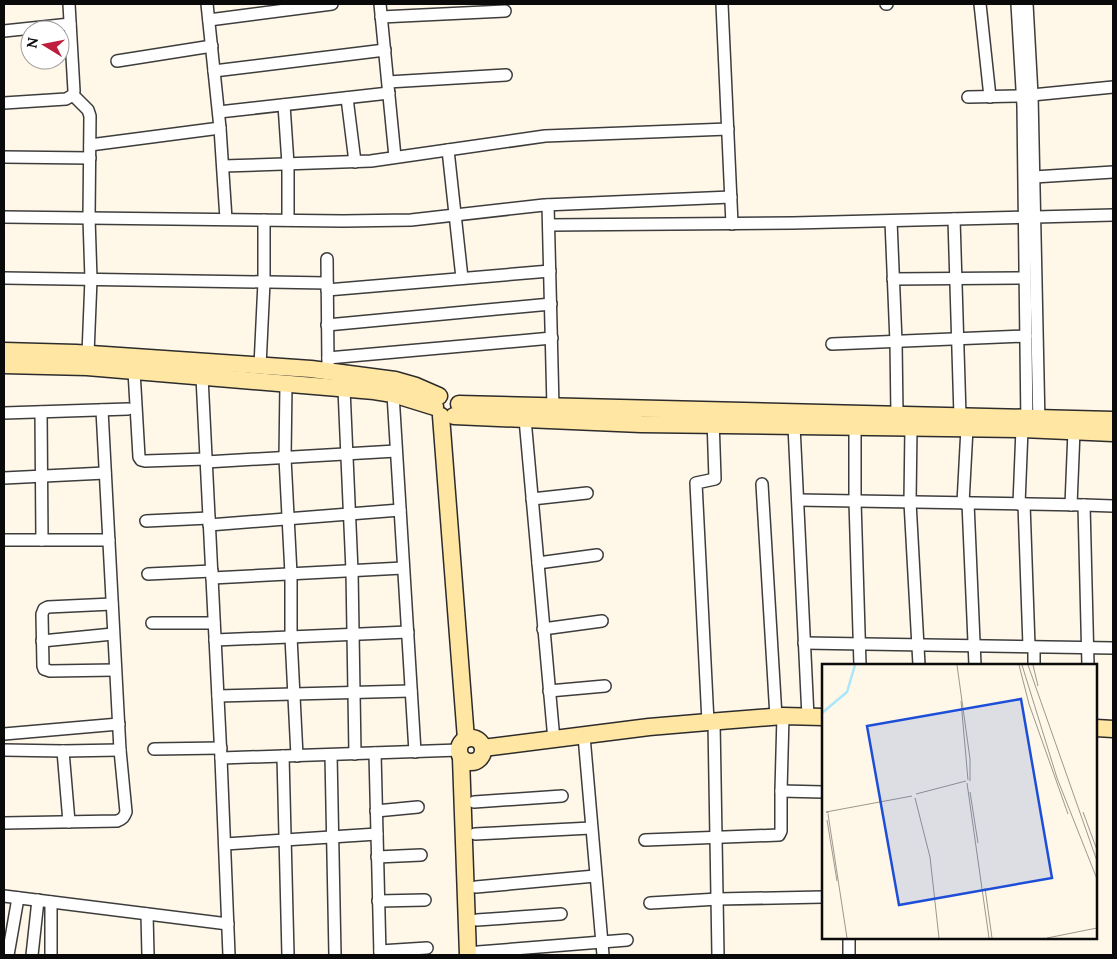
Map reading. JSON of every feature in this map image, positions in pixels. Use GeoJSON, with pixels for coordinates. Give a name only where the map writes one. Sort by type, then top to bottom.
{"type":"FeatureCollection","features":[{"type":"Feature","properties":{"kind":"street"},"geometry":{"type":"LineString","coordinates":[[68,4],[70,20]]}},
{"type":"Feature","properties":{"kind":"street"},"geometry":{"type":"LineString","coordinates":[[207,4],[219,112],[226,219]]}},
{"type":"Feature","properties":{"kind":"street"},"geometry":{"type":"LineString","coordinates":[[209,20],[332,4]]}},
{"type":"Feature","properties":{"kind":"street"},"geometry":{"type":"LineString","coordinates":[[380,4],[396,157]]}},
{"type":"Feature","properties":{"kind":"street"},"geometry":{"type":"LineString","coordinates":[[722,4],[732,224]]}},
{"type":"Feature","properties":{"kind":"street"},"geometry":{"type":"LineString","coordinates":[[980,4],[990,97]]}},
{"type":"Feature","properties":{"kind":"street"},"geometry":{"type":"LineString","coordinates":[[1018,4],[1034,176],[1025,278],[1031,424]]}},
{"type":"Feature","properties":{"kind":"street"},"geometry":{"type":"LineString","coordinates":[[1027,4],[1031,424],[1022,504],[1031,646],[1034,664]]}},
{"type":"Feature","properties":{"kind":"street"},"geometry":{"type":"LineString","coordinates":[[381,17],[505,11]]}},
{"type":"Feature","properties":{"kind":"street"},"geometry":{"type":"LineString","coordinates":[[70,24],[73,95]]}},
{"type":"Feature","properties":{"kind":"street"},"geometry":{"type":"LineString","coordinates":[[4,31],[20,29]]}},
{"type":"Feature","properties":{"kind":"street"},"geometry":{"type":"LineString","coordinates":[[117,61],[212,46]]}},
{"type":"Feature","properties":{"kind":"street"},"geometry":{"type":"LineString","coordinates":[[214,71],[384,50]]}},
{"type":"Feature","properties":{"kind":"street"},"geometry":{"type":"LineString","coordinates":[[219,112],[347,98],[388,88],[506,75]]}},
{"type":"Feature","properties":{"kind":"street"},"geometry":{"type":"LineString","coordinates":[[968,97],[1027,96],[1113,87]]}},
{"type":"Feature","properties":{"kind":"street"},"geometry":{"type":"LineString","coordinates":[[4,104],[66,99],[73,95]]}},
{"type":"Feature","properties":{"kind":"street"},"geometry":{"type":"LineString","coordinates":[[73,95],[89,112],[91,279],[88,354]]}},
{"type":"Feature","properties":{"kind":"street"},"geometry":{"type":"LineString","coordinates":[[347,98],[355,162]]}},
{"type":"Feature","properties":{"kind":"street"},"geometry":{"type":"LineString","coordinates":[[284,105],[288,164],[288,220]]}},
{"type":"Feature","properties":{"kind":"street"},"geometry":{"type":"LineString","coordinates":[[90,145],[220,128]]}},
{"type":"Feature","properties":{"kind":"street"},"geometry":{"type":"LineString","coordinates":[[223,166],[371,161],[545,136],[728,129]]}},
{"type":"Feature","properties":{"kind":"street"},"geometry":{"type":"LineString","coordinates":[[448,150],[462,278]]}},
{"type":"Feature","properties":{"kind":"street"},"geometry":{"type":"LineString","coordinates":[[4,156],[90,158]]}},
{"type":"Feature","properties":{"kind":"street"},"geometry":{"type":"LineString","coordinates":[[1034,176],[1113,172]]}},
{"type":"Feature","properties":{"kind":"street"},"geometry":{"type":"LineString","coordinates":[[4,217],[411,220],[548,205],[731,197]]}},
{"type":"Feature","properties":{"kind":"street"},"geometry":{"type":"LineString","coordinates":[[548,205],[554,406]]}},
{"type":"Feature","properties":{"kind":"street"},"geometry":{"type":"LineString","coordinates":[[549,225],[732,224],[1113,215]]}},
{"type":"Feature","properties":{"kind":"street"},"geometry":{"type":"LineString","coordinates":[[954,219],[965,503],[975,664]]}},
{"type":"Feature","properties":{"kind":"street"},"geometry":{"type":"LineString","coordinates":[[260,366],[264,282],[264,220]]}},
{"type":"Feature","properties":{"kind":"street"},"geometry":{"type":"LineString","coordinates":[[891,221],[896,342],[896,415]]}},
{"type":"Feature","properties":{"kind":"street"},"geometry":{"type":"LineString","coordinates":[[327,259],[328,365]]}},
{"type":"Feature","properties":{"kind":"street"},"geometry":{"type":"LineString","coordinates":[[4,278],[264,282],[327,286],[550,271]]}},
{"type":"Feature","properties":{"kind":"street"},"geometry":{"type":"LineString","coordinates":[[894,279],[1025,278]]}},
{"type":"Feature","properties":{"kind":"street"},"geometry":{"type":"LineString","coordinates":[[327,325],[551,304]]}},
{"type":"Feature","properties":{"kind":"street"},"geometry":{"type":"LineString","coordinates":[[832,344],[1026,336]]}},
{"type":"Feature","properties":{"kind":"street"},"geometry":{"type":"LineString","coordinates":[[4,352],[88,354],[260,366],[328,365],[552,338]]}},
{"type":"Feature","properties":{"kind":"street"},"geometry":{"type":"LineString","coordinates":[[4,365],[87,367],[382,392],[446,409],[525,419],[641,424],[713,418],[896,415],[963,422],[1031,424],[1113,420]]}},
{"type":"Feature","properties":{"kind":"street"},"geometry":{"type":"LineString","coordinates":[[328,365],[416,386],[446,409],[554,406],[794,426],[911,428],[963,422]]}},
{"type":"Feature","properties":{"kind":"street"},"geometry":{"type":"LineString","coordinates":[[134,371],[139,458],[141,460],[285,458],[396,451]]}},
{"type":"Feature","properties":{"kind":"street"},"geometry":{"type":"LineString","coordinates":[[202,377],[229,955]]}},
{"type":"Feature","properties":{"kind":"street"},"geometry":{"type":"LineString","coordinates":[[286,384],[285,458],[289,518],[291,637],[297,756]]}},
{"type":"Feature","properties":{"kind":"street"},"geometry":{"type":"LineString","coordinates":[[344,389],[352,571],[355,754]]}},
{"type":"Feature","properties":{"kind":"street"},"geometry":{"type":"LineString","coordinates":[[392,394],[415,752]]}},
{"type":"Feature","properties":{"kind":"street"},"geometry":{"type":"LineString","coordinates":[[4,413],[128,409]]}},
{"type":"Feature","properties":{"kind":"street"},"geometry":{"type":"LineString","coordinates":[[446,409],[474,802],[477,920],[474,954]]}},
{"type":"Feature","properties":{"kind":"street"},"geometry":{"type":"LineString","coordinates":[[4,818],[4,823],[69,822],[117,821],[122,820],[125,816],[126,808],[118,724],[102,410]]}},
{"type":"Feature","properties":{"kind":"street"},"geometry":{"type":"LineString","coordinates":[[41,412],[42,540]]}},
{"type":"Feature","properties":{"kind":"street"},"geometry":{"type":"LineString","coordinates":[[713,418],[715,479],[696,484],[711,722],[718,899],[718,955]]}},
{"type":"Feature","properties":{"kind":"street"},"geometry":{"type":"LineString","coordinates":[[525,419],[554,740]]}},
{"type":"Feature","properties":{"kind":"street"},"geometry":{"type":"LineString","coordinates":[[1031,424],[1074,431],[1113,433]]}},
{"type":"Feature","properties":{"kind":"street"},"geometry":{"type":"LineString","coordinates":[[154,749],[283,756],[415,752],[469,749],[711,722],[780,717],[816,717],[804,642],[794,426]]}},
{"type":"Feature","properties":{"kind":"street"},"geometry":{"type":"LineString","coordinates":[[855,427],[855,501],[860,664]]}},
{"type":"Feature","properties":{"kind":"street"},"geometry":{"type":"LineString","coordinates":[[911,428],[910,502],[919,664]]}},
{"type":"Feature","properties":{"kind":"street"},"geometry":{"type":"LineString","coordinates":[[1071,505],[1074,431]]}},
{"type":"Feature","properties":{"kind":"street"},"geometry":{"type":"LineString","coordinates":[[4,478],[105,473]]}},
{"type":"Feature","properties":{"kind":"street"},"geometry":{"type":"LineString","coordinates":[[645,840],[779,835],[781,831],[780,717],[762,484]]}},
{"type":"Feature","properties":{"kind":"street"},"geometry":{"type":"LineString","coordinates":[[532,500],[587,493]]}},
{"type":"Feature","properties":{"kind":"street"},"geometry":{"type":"LineString","coordinates":[[798,500],[1113,506]]}},
{"type":"Feature","properties":{"kind":"street"},"geometry":{"type":"LineString","coordinates":[[1084,505],[1088,664]]}},
{"type":"Feature","properties":{"kind":"street"},"geometry":{"type":"LineString","coordinates":[[146,521],[289,518],[400,510]]}},
{"type":"Feature","properties":{"kind":"street"},"geometry":{"type":"LineString","coordinates":[[4,540],[108,540]]}},
{"type":"Feature","properties":{"kind":"street"},"geometry":{"type":"LineString","coordinates":[[538,563],[597,555]]}},
{"type":"Feature","properties":{"kind":"street"},"geometry":{"type":"LineString","coordinates":[[148,574],[291,574],[403,568]]}},
{"type":"Feature","properties":{"kind":"street"},"geometry":{"type":"LineString","coordinates":[[112,604],[48,607],[44,609],[42,614],[43,666],[46,670],[115,670]]}},
{"type":"Feature","properties":{"kind":"street"},"geometry":{"type":"LineString","coordinates":[[543,629],[602,621]]}},
{"type":"Feature","properties":{"kind":"street"},"geometry":{"type":"LineString","coordinates":[[152,623],[214,623]]}},
{"type":"Feature","properties":{"kind":"street"},"geometry":{"type":"LineString","coordinates":[[215,640],[408,632]]}},
{"type":"Feature","properties":{"kind":"street"},"geometry":{"type":"LineString","coordinates":[[42,641],[114,634]]}},
{"type":"Feature","properties":{"kind":"street"},"geometry":{"type":"LineString","coordinates":[[804,642],[1113,648]]}},
{"type":"Feature","properties":{"kind":"street"},"geometry":{"type":"LineString","coordinates":[[549,691],[605,686]]}},
{"type":"Feature","properties":{"kind":"street"},"geometry":{"type":"LineString","coordinates":[[218,696],[411,691]]}},
{"type":"Feature","properties":{"kind":"street"},"geometry":{"type":"LineString","coordinates":[[4,734],[118,724]]}},
{"type":"Feature","properties":{"kind":"street"},"geometry":{"type":"LineString","coordinates":[[1097,728],[1113,729]]}},
{"type":"Feature","properties":{"kind":"street"},"geometry":{"type":"LineString","coordinates":[[584,736],[603,955]]}},
{"type":"Feature","properties":{"kind":"street"},"geometry":{"type":"LineString","coordinates":[[469,749],[474,954]]}},
{"type":"Feature","properties":{"kind":"street"},"geometry":{"type":"LineString","coordinates":[[4,750],[120,750]]}},
{"type":"Feature","properties":{"kind":"street"},"geometry":{"type":"LineString","coordinates":[[63,751],[69,822]]}},
{"type":"Feature","properties":{"kind":"street"},"geometry":{"type":"LineString","coordinates":[[375,753],[380,953],[427,948]]}},
{"type":"Feature","properties":{"kind":"street"},"geometry":{"type":"LineString","coordinates":[[332,754],[335,955]]}},
{"type":"Feature","properties":{"kind":"street"},"geometry":{"type":"LineString","coordinates":[[283,756],[288,955]]}},
{"type":"Feature","properties":{"kind":"street"},"geometry":{"type":"LineString","coordinates":[[781,791],[822,792]]}},
{"type":"Feature","properties":{"kind":"street"},"geometry":{"type":"LineString","coordinates":[[474,802],[562,796]]}},
{"type":"Feature","properties":{"kind":"street"},"geometry":{"type":"LineString","coordinates":[[376,811],[418,807]]}},
{"type":"Feature","properties":{"kind":"street"},"geometry":{"type":"LineString","coordinates":[[475,834],[591,828]]}},
{"type":"Feature","properties":{"kind":"street"},"geometry":{"type":"LineString","coordinates":[[225,844],[377,834]]}},
{"type":"Feature","properties":{"kind":"street"},"geometry":{"type":"LineString","coordinates":[[377,857],[421,855]]}},
{"type":"Feature","properties":{"kind":"street"},"geometry":{"type":"LineString","coordinates":[[476,887],[595,876]]}},
{"type":"Feature","properties":{"kind":"street"},"geometry":{"type":"LineString","coordinates":[[4,896],[228,924]]}},
{"type":"Feature","properties":{"kind":"street"},"geometry":{"type":"LineString","coordinates":[[650,902],[822,897]]}},
{"type":"Feature","properties":{"kind":"street"},"geometry":{"type":"LineString","coordinates":[[8,955],[18,898]]}},
{"type":"Feature","properties":{"kind":"street"},"geometry":{"type":"LineString","coordinates":[[32,955],[38,900]]}},
{"type":"Feature","properties":{"kind":"street"},"geometry":{"type":"LineString","coordinates":[[378,902],[426,900]]}},
{"type":"Feature","properties":{"kind":"street"},"geometry":{"type":"LineString","coordinates":[[51,902],[52,955]]}},
{"type":"Feature","properties":{"kind":"street"},"geometry":{"type":"LineString","coordinates":[[147,914],[148,955]]}},
{"type":"Feature","properties":{"kind":"street"},"geometry":{"type":"LineString","coordinates":[[477,920],[561,914]]}},
{"type":"Feature","properties":{"kind":"street"},"geometry":{"type":"LineString","coordinates":[[849,939],[849,955]]}},
{"type":"Feature","properties":{"kind":"street"},"geometry":{"type":"LineString","coordinates":[[474,954],[627,940]]}}]}
